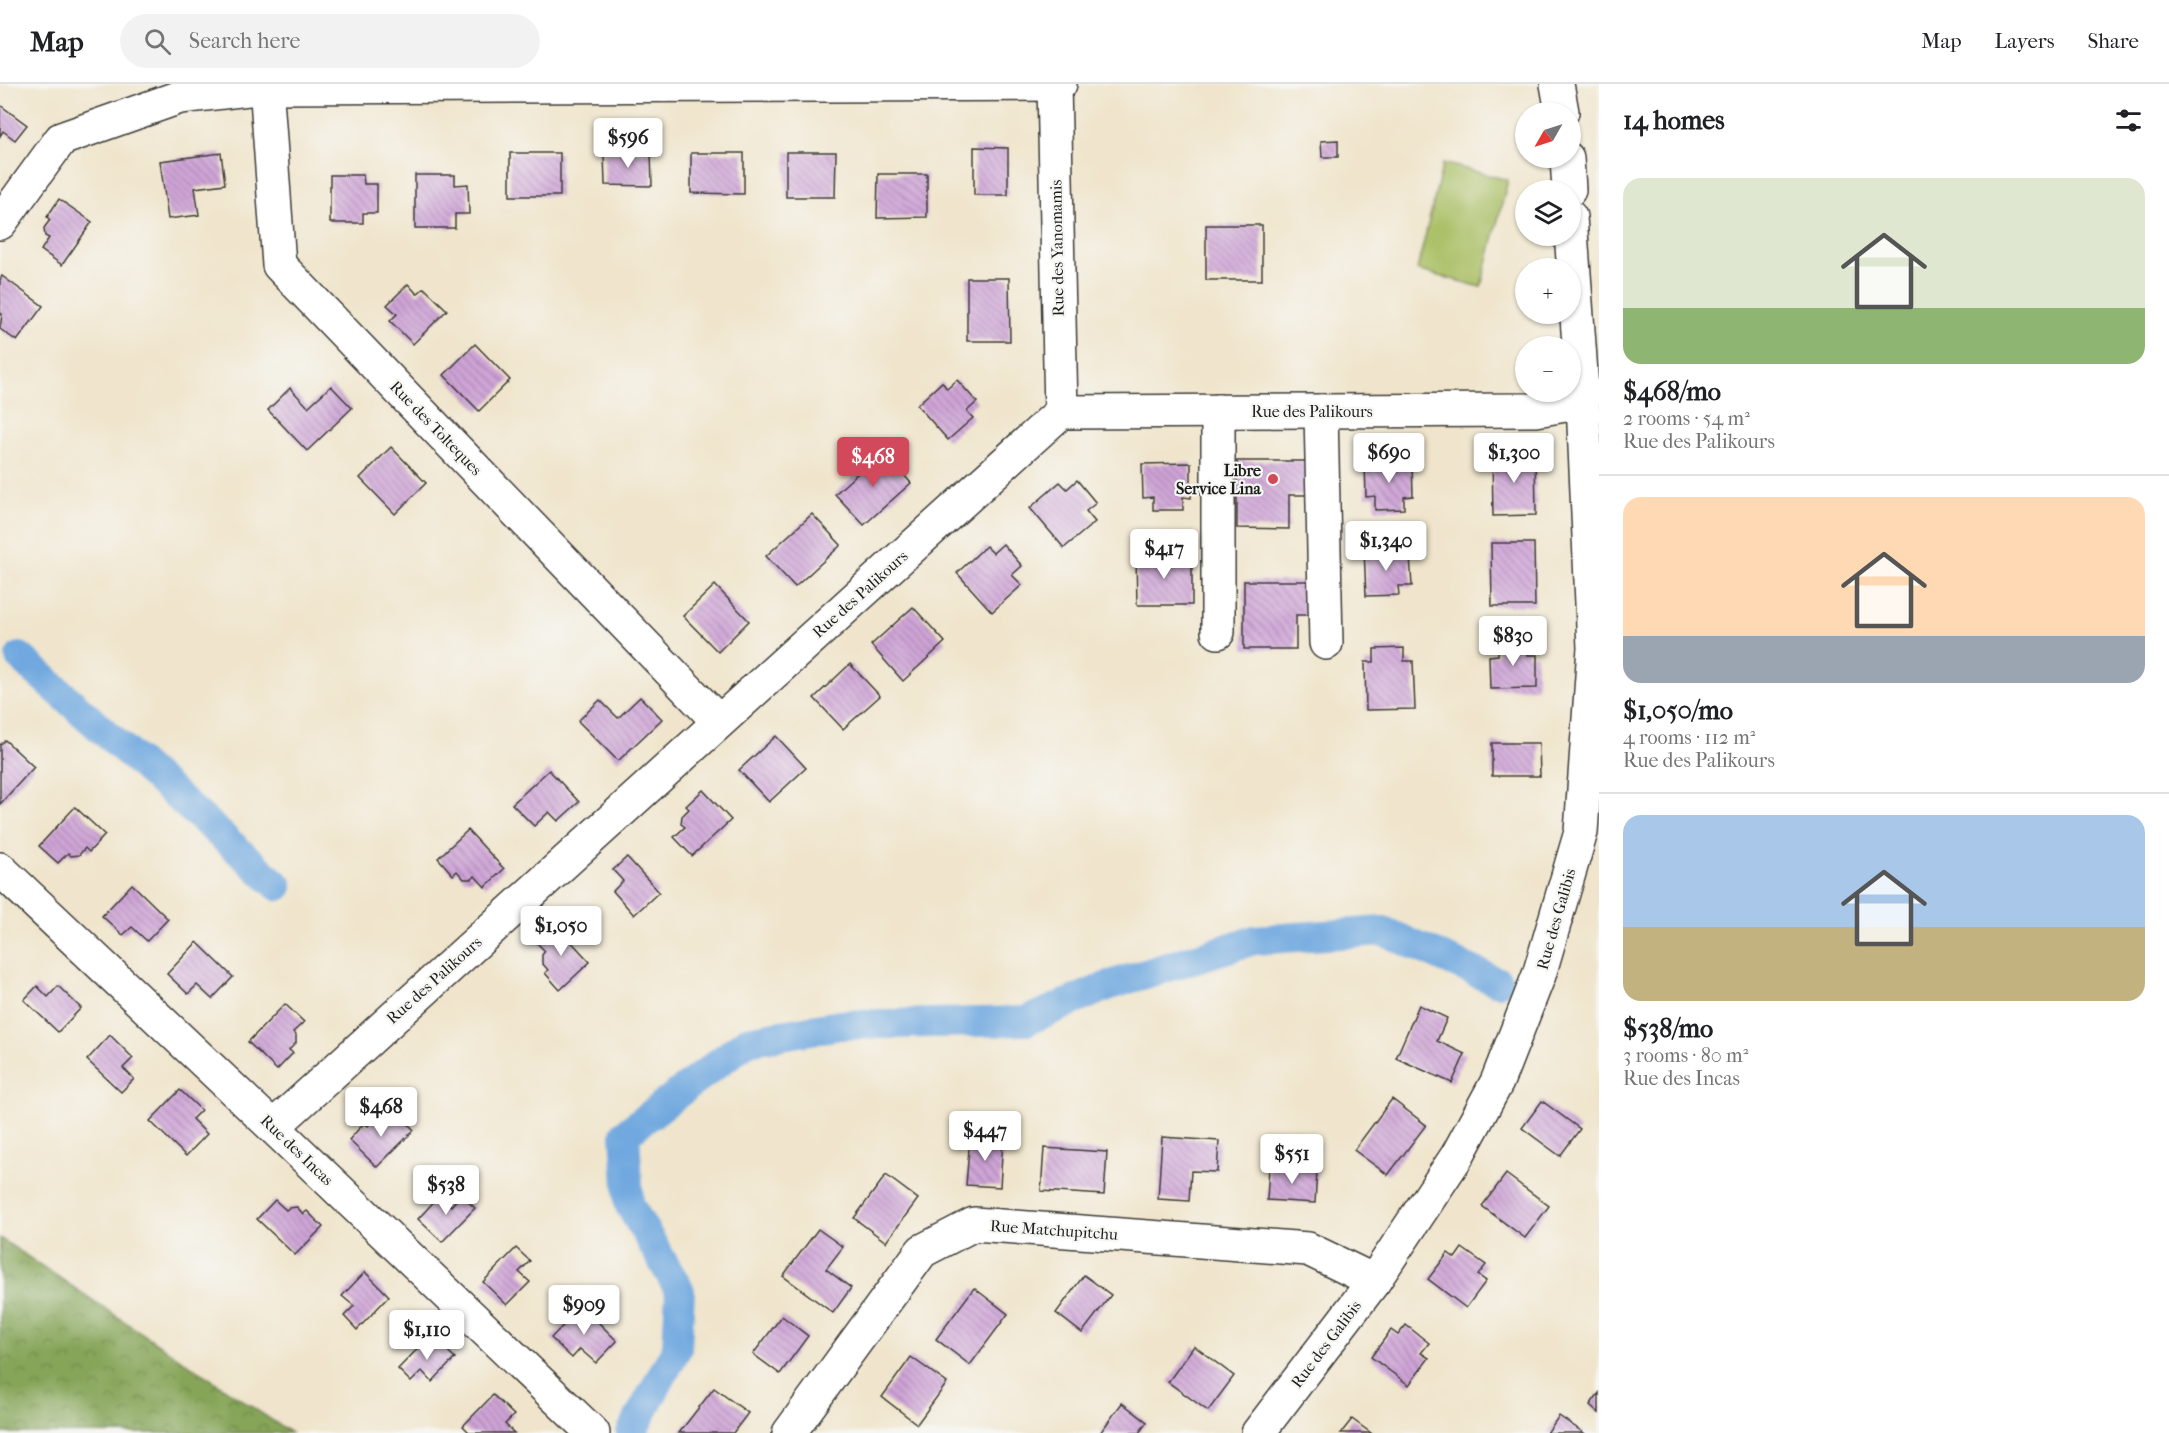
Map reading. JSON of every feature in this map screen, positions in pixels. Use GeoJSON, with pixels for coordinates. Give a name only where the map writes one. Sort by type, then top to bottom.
{"type":"FeatureCollection","features":[{"type":"Feature","properties":{"kind":"street","name":"Rue des Yanomamis"},"geometry":{"type":"LineString","coordinates":[[1054,84],[1061,412]]}},
{"type":"Feature","properties":{"kind":"street"},"geometry":{"type":"LineString","coordinates":[[0,223],[61,138],[180,97],[266,86],[1060,84]]}},
{"type":"Feature","properties":{"kind":"street"},"geometry":{"type":"LineString","coordinates":[[1557,84],[1561,102]]}},
{"type":"Feature","properties":{"kind":"street","name":"Rue des Tolteques"},"geometry":{"type":"LineString","coordinates":[[266,86],[279,265],[719,722]]}},
{"type":"Feature","properties":{"kind":"street","name":"Rue des Galibis"},"geometry":{"type":"LineString","coordinates":[[1258,1433],[1374,1281],[1457,1156],[1497,1082],[1539,975],[1581,832],[1594,648],[1583,402],[1572,246]]}},
{"type":"Feature","properties":{"kind":"street","name":"Rue des Palikours"},"geometry":{"type":"LineString","coordinates":[[273,1127],[1061,412],[1536,410],[1583,402]]}},
{"type":"Feature","properties":{"kind":"street"},"geometry":{"type":"LineString","coordinates":[[1218,411],[1218,632]]}},
{"type":"Feature","properties":{"kind":"street"},"geometry":{"type":"LineString","coordinates":[[1321,411],[1326,644]]}},
{"type":"Feature","properties":{"kind":"street","name":"Rue des Incas"},"geometry":{"type":"LineString","coordinates":[[0,869],[593,1433]]}},
{"type":"Feature","properties":{"kind":"street","name":"Rue Matchupitchu"},"geometry":{"type":"LineString","coordinates":[[789,1433],[922,1251],[974,1224],[1308,1250],[1374,1281]]}},
{"type":"Feature","properties":{"kind":"green space"},"geometry":{"type":"Polygon","coordinates":[[[1443,163],[1508,180],[1481,287],[1417,270],[1443,163]]]}},
{"type":"Feature","properties":{"kind":"green space"},"geometry":{"type":"Polygon","coordinates":[[[0,1238],[291,1433],[0,1433],[0,1238]]]}},
{"type":"Feature","properties":{"kind":"building"},"geometry":{"type":"Polygon","coordinates":[[[0,105],[27,125],[15,140],[3,131],[0,136],[0,105]]]}},
{"type":"Feature","properties":{"kind":"building"},"geometry":{"type":"Polygon","coordinates":[[[1338,140],[1338,157],[1322,157],[1321,141],[1338,140]]]}},
{"type":"Feature","properties":{"kind":"building"},"geometry":{"type":"Polygon","coordinates":[[[974,147],[1008,148],[1008,195],[974,195],[974,147]]]}},
{"type":"Feature","properties":{"kind":"building"},"geometry":{"type":"Polygon","coordinates":[[[786,152],[836,152],[835,197],[786,197],[786,152]]]}},
{"type":"Feature","properties":{"kind":"building"},"geometry":{"type":"Polygon","coordinates":[[[221,153],[225,184],[195,188],[199,215],[168,219],[160,161],[221,153]]]}},
{"type":"Feature","properties":{"kind":"building"},"geometry":{"type":"Polygon","coordinates":[[[510,153],[560,153],[560,196],[510,196],[510,153]]]}},
{"type":"Feature","properties":{"kind":"building"},"geometry":{"type":"Polygon","coordinates":[[[604,153],[651,153],[652,186],[605,185],[604,153]]]}},
{"type":"Feature","properties":{"kind":"building"},"geometry":{"type":"Polygon","coordinates":[[[691,153],[744,153],[744,194],[691,193],[691,153]]]}},
{"type":"Feature","properties":{"kind":"building"},"geometry":{"type":"Polygon","coordinates":[[[878,174],[927,174],[927,217],[877,218],[878,174]]]}},
{"type":"Feature","properties":{"kind":"building"},"geometry":{"type":"Polygon","coordinates":[[[330,175],[363,175],[364,184],[377,184],[377,213],[363,213],[363,223],[330,223],[330,175]]]}},
{"type":"Feature","properties":{"kind":"building"},"geometry":{"type":"Polygon","coordinates":[[[415,175],[455,175],[455,185],[468,184],[469,214],[455,214],[455,228],[415,228],[415,175]]]}},
{"type":"Feature","properties":{"kind":"building"},"geometry":{"type":"Polygon","coordinates":[[[59,199],[92,222],[62,265],[41,250],[49,238],[45,236],[44,228],[50,220],[47,217],[59,199]]]}},
{"type":"Feature","properties":{"kind":"building"},"geometry":{"type":"Polygon","coordinates":[[[1206,225],[1262,225],[1262,280],[1206,280],[1206,225]]]}},
{"type":"Feature","properties":{"kind":"building"},"geometry":{"type":"Polygon","coordinates":[[[2,276],[43,306],[17,341],[0,329],[2,314],[0,313],[0,280],[2,276]]]}},
{"type":"Feature","properties":{"kind":"building"},"geometry":{"type":"Polygon","coordinates":[[[967,278],[1009,278],[1010,341],[967,341],[967,278]]]}},
{"type":"Feature","properties":{"kind":"building"},"geometry":{"type":"Polygon","coordinates":[[[408,284],[417,294],[424,288],[447,310],[413,344],[390,321],[397,314],[387,305],[408,284]]]}},
{"type":"Feature","properties":{"kind":"building"},"geometry":{"type":"Polygon","coordinates":[[[475,344],[510,380],[479,411],[444,375],[475,344]]]}},
{"type":"Feature","properties":{"kind":"building"},"geometry":{"type":"Polygon","coordinates":[[[957,380],[977,402],[967,411],[973,418],[948,440],[917,405],[942,382],[947,389],[957,380]]]}},
{"type":"Feature","properties":{"kind":"building"},"geometry":{"type":"Polygon","coordinates":[[[331,386],[352,408],[307,451],[268,410],[290,388],[308,407],[331,386]]]}},
{"type":"Feature","properties":{"kind":"building"},"geometry":{"type":"Polygon","coordinates":[[[391,447],[426,483],[395,514],[360,478],[391,447]]]}},
{"type":"Feature","properties":{"kind":"building"},"geometry":{"type":"Polygon","coordinates":[[[882,451],[911,483],[864,525],[835,494],[882,451]]]}},
{"type":"Feature","properties":{"kind":"building"},"geometry":{"type":"Polygon","coordinates":[[[1535,451],[1536,515],[1493,516],[1492,452],[1535,451]]]}},
{"type":"Feature","properties":{"kind":"building"},"geometry":{"type":"Polygon","coordinates":[[[1237,461],[1314,461],[1314,495],[1289,495],[1289,529],[1237,528],[1237,461]]]}},
{"type":"Feature","properties":{"kind":"building"},"geometry":{"type":"Polygon","coordinates":[[[1191,463],[1191,498],[1183,497],[1183,510],[1153,510],[1153,497],[1143,498],[1142,464],[1191,463]]]}},
{"type":"Feature","properties":{"kind":"building"},"geometry":{"type":"Polygon","coordinates":[[[1365,463],[1412,463],[1413,496],[1404,497],[1404,509],[1375,510],[1375,496],[1366,497],[1365,463]]]}},
{"type":"Feature","properties":{"kind":"building"},"geometry":{"type":"Polygon","coordinates":[[[1077,480],[1096,503],[1086,511],[1095,522],[1064,548],[1030,508],[1060,482],[1067,489],[1077,480]]]}},
{"type":"Feature","properties":{"kind":"building"},"geometry":{"type":"Polygon","coordinates":[[[812,514],[841,545],[795,587],[766,556],[812,514]]]}},
{"type":"Feature","properties":{"kind":"building"},"geometry":{"type":"Polygon","coordinates":[[[1491,543],[1534,543],[1535,606],[1492,606],[1491,543]]]}},
{"type":"Feature","properties":{"kind":"building"},"geometry":{"type":"Polygon","coordinates":[[[1003,544],[1022,566],[1012,575],[1022,585],[992,612],[957,573],[986,546],[993,553],[1003,544]]]}},
{"type":"Feature","properties":{"kind":"building"},"geometry":{"type":"Polygon","coordinates":[[[1397,548],[1397,557],[1410,556],[1412,586],[1398,586],[1399,595],[1366,596],[1364,549],[1397,548]]]}},
{"type":"Feature","properties":{"kind":"building"},"geometry":{"type":"Polygon","coordinates":[[[1136,555],[1192,556],[1192,605],[1137,605],[1136,555]]]}},
{"type":"Feature","properties":{"kind":"building"},"geometry":{"type":"Polygon","coordinates":[[[1244,581],[1321,581],[1321,615],[1296,615],[1296,649],[1244,649],[1244,581]]]}},
{"type":"Feature","properties":{"kind":"building"},"geometry":{"type":"Polygon","coordinates":[[[715,585],[749,621],[718,652],[683,616],[715,585]]]}},
{"type":"Feature","properties":{"kind":"building"},"geometry":{"type":"Polygon","coordinates":[[[913,607],[945,642],[903,681],[871,645],[913,607]]]}},
{"type":"Feature","properties":{"kind":"building"},"geometry":{"type":"Polygon","coordinates":[[[1528,642],[1528,655],[1537,655],[1537,688],[1490,689],[1489,656],[1498,655],[1499,643],[1528,642]]]}},
{"type":"Feature","properties":{"kind":"building"},"geometry":{"type":"Polygon","coordinates":[[[1404,648],[1404,661],[1413,661],[1415,709],[1366,710],[1365,662],[1374,662],[1374,649],[1404,648]]]}},
{"type":"Feature","properties":{"kind":"building"},"geometry":{"type":"Polygon","coordinates":[[[850,664],[880,696],[843,729],[814,698],[850,664]]]}},
{"type":"Feature","properties":{"kind":"building"},"geometry":{"type":"Polygon","coordinates":[[[640,697],[662,719],[618,761],[578,721],[600,700],[618,718],[640,697]]]}},
{"type":"Feature","properties":{"kind":"building"},"geometry":{"type":"Polygon","coordinates":[[[776,736],[806,768],[769,802],[739,770],[776,736]]]}},
{"type":"Feature","properties":{"kind":"building"},"geometry":{"type":"Polygon","coordinates":[[[5,740],[34,767],[0,804],[0,745],[5,740]]]}},
{"type":"Feature","properties":{"kind":"building"},"geometry":{"type":"Polygon","coordinates":[[[1492,743],[1539,743],[1540,776],[1492,776],[1492,743]]]}},
{"type":"Feature","properties":{"kind":"building"},"geometry":{"type":"Polygon","coordinates":[[[549,770],[579,802],[558,821],[549,812],[534,826],[512,804],[549,770]]]}},
{"type":"Feature","properties":{"kind":"building"},"geometry":{"type":"Polygon","coordinates":[[[703,790],[731,820],[692,856],[674,837],[685,827],[681,824],[682,816],[689,809],[686,806],[703,790]]]}},
{"type":"Feature","properties":{"kind":"building"},"geometry":{"type":"Polygon","coordinates":[[[75,807],[105,835],[89,852],[85,848],[79,855],[71,856],[68,853],[58,863],[39,846],[75,807]]]}},
{"type":"Feature","properties":{"kind":"building"},"geometry":{"type":"Polygon","coordinates":[[[468,830],[504,869],[485,887],[475,876],[472,879],[464,879],[457,871],[453,875],[438,858],[468,830]]]}},
{"type":"Feature","properties":{"kind":"building"},"geometry":{"type":"Polygon","coordinates":[[[627,857],[659,892],[634,915],[613,891],[623,881],[613,870],[627,857]]]}},
{"type":"Feature","properties":{"kind":"building"},"geometry":{"type":"Polygon","coordinates":[[[132,884],[168,919],[147,941],[132,927],[123,935],[102,916],[132,884]]]}},
{"type":"Feature","properties":{"kind":"building"},"geometry":{"type":"Polygon","coordinates":[[[554,923],[590,962],[560,990],[545,973],[548,970],[542,963],[542,955],[545,951],[535,941],[554,923]]]}},
{"type":"Feature","properties":{"kind":"building"},"geometry":{"type":"Polygon","coordinates":[[[197,942],[233,977],[212,999],[197,985],[188,994],[167,974],[197,942]]]}},
{"type":"Feature","properties":{"kind":"building"},"geometry":{"type":"Polygon","coordinates":[[[37,986],[48,997],[58,986],[81,1008],[58,1032],[24,1000],[37,986]]]}},
{"type":"Feature","properties":{"kind":"building"},"geometry":{"type":"Polygon","coordinates":[[[285,1004],[304,1022],[293,1032],[296,1035],[296,1043],[289,1050],[293,1053],[277,1070],[248,1042],[285,1004]]]}},
{"type":"Feature","properties":{"kind":"building"},"geometry":{"type":"Polygon","coordinates":[[[1419,1005],[1447,1018],[1437,1041],[1465,1054],[1452,1083],[1396,1058],[1419,1005]]]}},
{"type":"Feature","properties":{"kind":"building"},"geometry":{"type":"Polygon","coordinates":[[[110,1035],[133,1058],[123,1068],[134,1079],[121,1092],[87,1060],[110,1035]]]}},
{"type":"Feature","properties":{"kind":"building"},"geometry":{"type":"Polygon","coordinates":[[[180,1090],[201,1110],[192,1119],[207,1134],[186,1156],[150,1121],[180,1090]]]}},
{"type":"Feature","properties":{"kind":"building"},"geometry":{"type":"Polygon","coordinates":[[[1392,1099],[1426,1125],[1388,1175],[1354,1150],[1392,1099]]]}},
{"type":"Feature","properties":{"kind":"building"},"geometry":{"type":"Polygon","coordinates":[[[1542,1101],[1580,1129],[1560,1156],[1522,1128],[1542,1101]]]}},
{"type":"Feature","properties":{"kind":"building"},"geometry":{"type":"Polygon","coordinates":[[[396,1112],[414,1130],[377,1167],[349,1140],[364,1123],[368,1126],[374,1119],[382,1118],[386,1121],[396,1112]]]}},
{"type":"Feature","properties":{"kind":"building"},"geometry":{"type":"Polygon","coordinates":[[[970,1137],[1003,1139],[1000,1187],[966,1185],[970,1137]]]}},
{"type":"Feature","properties":{"kind":"building"},"geometry":{"type":"Polygon","coordinates":[[[1162,1137],[1219,1141],[1217,1172],[1191,1171],[1189,1201],[1158,1199],[1162,1137]]]}},
{"type":"Feature","properties":{"kind":"building"},"geometry":{"type":"Polygon","coordinates":[[[1044,1148],[1107,1152],[1104,1195],[1041,1191],[1044,1148]]]}},
{"type":"Feature","properties":{"kind":"building"},"geometry":{"type":"Polygon","coordinates":[[[1269,1167],[1317,1170],[1315,1203],[1267,1200],[1269,1167]]]}},
{"type":"Feature","properties":{"kind":"building"},"geometry":{"type":"Polygon","coordinates":[[[1506,1174],[1549,1206],[1525,1238],[1482,1206],[1506,1174]]]}},
{"type":"Feature","properties":{"kind":"building"},"geometry":{"type":"Polygon","coordinates":[[[886,1175],[918,1199],[886,1242],[854,1218],[886,1175]]]}},
{"type":"Feature","properties":{"kind":"building"},"geometry":{"type":"Polygon","coordinates":[[[440,1195],[451,1206],[461,1195],[475,1208],[442,1242],[418,1219],[440,1195]]]}},
{"type":"Feature","properties":{"kind":"building"},"geometry":{"type":"Polygon","coordinates":[[[275,1200],[286,1210],[297,1207],[303,1214],[307,1211],[323,1227],[295,1255],[257,1219],[275,1200]]]}},
{"type":"Feature","properties":{"kind":"building"},"geometry":{"type":"Polygon","coordinates":[[[818,1229],[843,1247],[826,1269],[851,1288],[833,1313],[783,1276],[818,1229]]]}},
{"type":"Feature","properties":{"kind":"building"},"geometry":{"type":"Polygon","coordinates":[[[516,1248],[530,1261],[519,1272],[530,1282],[507,1305],[483,1282],[516,1248]]]}},
{"type":"Feature","properties":{"kind":"building"},"geometry":{"type":"Polygon","coordinates":[[[1462,1248],[1486,1265],[1478,1275],[1486,1281],[1466,1308],[1428,1279],[1448,1253],[1455,1258],[1462,1248]]]}},
{"type":"Feature","properties":{"kind":"building"},"geometry":{"type":"Polygon","coordinates":[[[365,1272],[389,1296],[357,1330],[344,1316],[354,1306],[342,1296],[365,1272]]]}},
{"type":"Feature","properties":{"kind":"building"},"geometry":{"type":"Polygon","coordinates":[[[1084,1275],[1111,1295],[1082,1333],[1056,1313],[1084,1275]]]}},
{"type":"Feature","properties":{"kind":"building"},"geometry":{"type":"Polygon","coordinates":[[[974,1288],[1008,1314],[970,1365],[936,1339],[974,1288]]]}},
{"type":"Feature","properties":{"kind":"building"},"geometry":{"type":"Polygon","coordinates":[[[582,1306],[617,1341],[596,1363],[580,1349],[572,1358],[551,1338],[582,1306]]]}},
{"type":"Feature","properties":{"kind":"building"},"geometry":{"type":"Polygon","coordinates":[[[782,1316],[808,1336],[780,1374],[753,1354],[782,1316]]]}},
{"type":"Feature","properties":{"kind":"building"},"geometry":{"type":"Polygon","coordinates":[[[1406,1325],[1429,1343],[1421,1353],[1429,1358],[1409,1385],[1371,1357],[1391,1330],[1398,1335],[1406,1325]]]}},
{"type":"Feature","properties":{"kind":"building"},"geometry":{"type":"Polygon","coordinates":[[[431,1335],[455,1358],[432,1382],[422,1371],[411,1382],[398,1369],[431,1335]]]}},
{"type":"Feature","properties":{"kind":"building"},"geometry":{"type":"Polygon","coordinates":[[[1194,1346],[1234,1376],[1208,1411],[1168,1382],[1194,1346]]]}},
{"type":"Feature","properties":{"kind":"building"},"geometry":{"type":"Polygon","coordinates":[[[911,1357],[947,1383],[917,1424],[882,1397],[911,1357]]]}},
{"type":"Feature","properties":{"kind":"building"},"geometry":{"type":"Polygon","coordinates":[[[714,1388],[748,1413],[733,1433],[679,1433],[714,1388]]]}},
{"type":"Feature","properties":{"kind":"building"},"geometry":{"type":"Polygon","coordinates":[[[1599,1393],[1599,1413],[1590,1405],[1599,1393]]]}},
{"type":"Feature","properties":{"kind":"building"},"geometry":{"type":"Polygon","coordinates":[[[493,1395],[514,1415],[505,1424],[514,1433],[470,1433],[463,1426],[493,1395]]]}},
{"type":"Feature","properties":{"kind":"building"},"geometry":{"type":"Polygon","coordinates":[[[1122,1403],[1147,1422],[1139,1433],[1100,1433],[1122,1403]]]}},
{"type":"Feature","properties":{"kind":"building"},"geometry":{"type":"Polygon","coordinates":[[[1559,1416],[1584,1433],[1547,1433],[1559,1416]]]}},
{"type":"Feature","properties":{"kind":"building"},"geometry":{"type":"Polygon","coordinates":[[[1352,1419],[1371,1433],[1341,1433],[1352,1419]]]}},
{"type":"Feature","properties":{"kind":"waterway"},"geometry":{"type":"LineString","coordinates":[[20,657],[278,886]]}},
{"type":"Feature","properties":{"kind":"waterway"},"geometry":{"type":"LineString","coordinates":[[631,1433],[677,1348],[680,1291],[629,1204],[625,1134],[747,1041],[840,1025],[1026,1021],[1110,985],[1254,940],[1383,931],[1498,982]]}},
{"type":"Feature","properties":{"kind":"place","name":"Libre Service Lina"},"geometry":{"type":"Point","coordinates":[1273,479]}}]}
